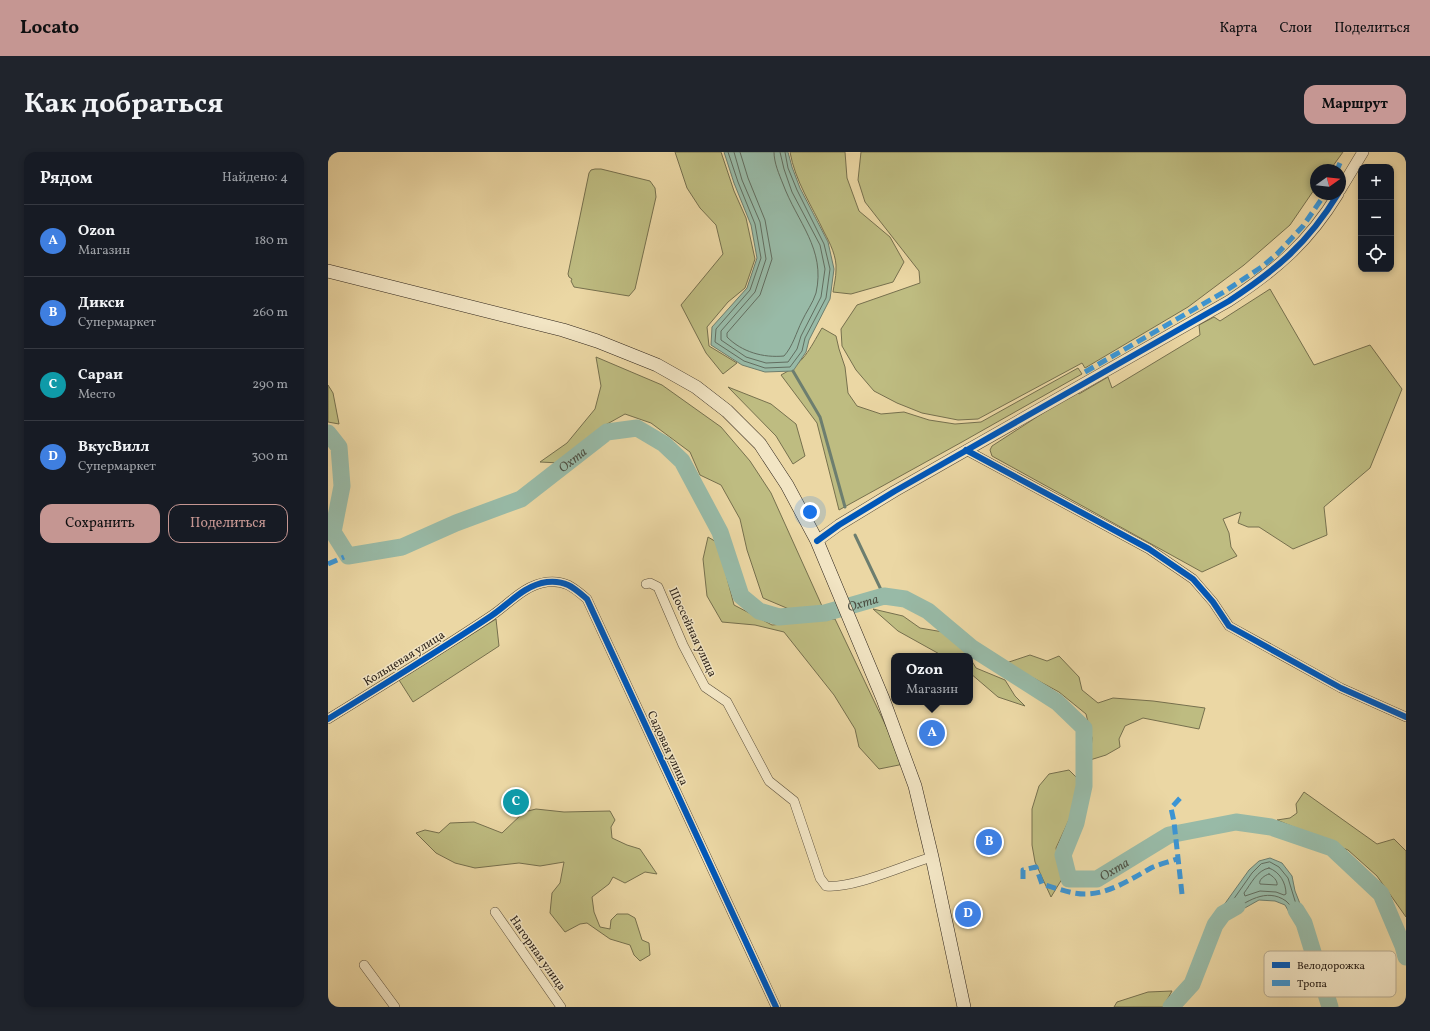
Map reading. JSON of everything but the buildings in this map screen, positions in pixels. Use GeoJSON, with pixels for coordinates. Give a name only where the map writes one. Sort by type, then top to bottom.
{"type":"FeatureCollection","features":[{"type":"Feature","properties":{"kind":"main road"},"geometry":{"type":"LineString","coordinates":[[328,271],[563,330],[597,341],[657,365],[696,387],[727,411],[760,444],[787,485],[816,541],[883,699],[915,786],[932,857],[964,1007]]}},
{"type":"Feature","properties":{"kind":"street"},"geometry":{"type":"LineString","coordinates":[[1346,180],[1364,152]]}},
{"type":"Feature","properties":{"kind":"street"},"geometry":{"type":"LineString","coordinates":[[816,541],[839,525],[895,491],[1229,300],[1255,283],[1278,265],[1301,243],[1324,216],[1334,200]]}},
{"type":"Feature","properties":{"kind":"street"},"geometry":{"type":"LineString","coordinates":[[966,450],[1149,549],[1193,579],[1213,602],[1229,626],[1341,688],[1406,717]]}},
{"type":"Feature","properties":{"kind":"street","name":"Садовая улица"},"geometry":{"type":"LineString","coordinates":[[492,616],[522,592],[534,585],[546,582],[560,581],[571,586],[587,600],[776,1007]]}},
{"type":"Feature","properties":{"kind":"street","name":"Шоссейная улица"},"geometry":{"type":"LineString","coordinates":[[646,584],[650,583],[658,587],[683,645],[705,687],[727,702],[768,781],[794,802],[820,878],[826,886],[836,887],[849,884],[932,857]]}},
{"type":"Feature","properties":{"kind":"street","name":"Кольцевая улица"},"geometry":{"type":"LineString","coordinates":[[328,719],[492,616]]}},
{"type":"Feature","properties":{"kind":"street","name":"Нагорная улица"},"geometry":{"type":"LineString","coordinates":[[495,912],[561,1007]]}},
{"type":"Feature","properties":{"kind":"street"},"geometry":{"type":"LineString","coordinates":[[364,965],[395,1007]]}},
{"type":"Feature","properties":{"kind":"shaded area"},"geometry":{"type":"Polygon","coordinates":[[[675,152],[721,152],[734,191],[746,218],[755,259],[745,288],[728,302],[707,327],[709,346],[737,363],[723,374],[706,353],[681,305],[723,254],[716,225],[700,208],[687,188],[675,152]]]}},
{"type":"Feature","properties":{"kind":"shaded area"},"geometry":{"type":"Polygon","coordinates":[[[790,152],[845,152],[847,178],[859,211],[890,237],[904,262],[893,282],[851,294],[833,292],[836,265],[833,250],[804,193],[792,163],[790,152]]]}},
{"type":"Feature","properties":{"kind":"shaded area"},"geometry":{"type":"Polygon","coordinates":[[[861,152],[1343,152],[1334,164],[1310,164],[1310,196],[1290,225],[1244,265],[1188,307],[1085,368],[1082,363],[978,419],[958,420],[922,413],[897,403],[874,391],[856,370],[842,346],[841,329],[857,305],[920,283],[919,271],[865,202],[858,180],[861,152]]]}},
{"type":"Feature","properties":{"kind":"shaded area"},"geometry":{"type":"Polygon","coordinates":[[[601,169],[650,181],[655,188],[656,197],[635,289],[629,296],[574,287],[571,281],[572,279],[568,274],[589,173],[591,170],[601,169]]]}},
{"type":"Feature","properties":{"kind":"shaded area"},"geometry":{"type":"Polygon","coordinates":[[[1270,289],[1314,365],[1370,345],[1402,389],[1370,468],[1324,507],[1327,535],[1293,549],[1259,527],[1248,527],[1238,523],[1241,512],[1223,519],[1229,533],[1231,547],[1237,556],[1202,572],[992,456],[990,450],[992,446],[1077,391],[1079,394],[1108,377],[1112,388],[1200,335],[1199,325],[1214,317],[1220,321],[1270,289]]]}},
{"type":"Feature","properties":{"kind":"shaded area"},"geometry":{"type":"Polygon","coordinates":[[[822,328],[836,336],[845,367],[848,393],[857,406],[881,414],[904,412],[929,420],[955,424],[981,422],[1078,368],[1082,374],[839,510],[817,423],[781,375],[801,361],[822,328]]]}},
{"type":"Feature","properties":{"kind":"shaded area"},"geometry":{"type":"Polygon","coordinates":[[[596,357],[662,385],[721,427],[750,461],[771,493],[822,606],[789,609],[763,598],[747,550],[740,519],[721,485],[700,475],[690,452],[651,423],[625,414],[600,428],[590,442],[570,454],[560,463],[540,462],[567,443],[595,409],[601,386],[596,357]]]}},
{"type":"Feature","properties":{"kind":"shaded area"},"geometry":{"type":"Polygon","coordinates":[[[328,385],[333,393],[339,424],[328,422],[328,385]]]}},
{"type":"Feature","properties":{"kind":"shaded area"},"geometry":{"type":"Polygon","coordinates":[[[728,387],[771,404],[796,424],[805,456],[793,464],[776,436],[728,387]]]}},
{"type":"Feature","properties":{"kind":"shaded area"},"geometry":{"type":"Polygon","coordinates":[[[708,537],[718,543],[734,605],[772,625],[835,619],[904,764],[879,769],[859,747],[855,729],[834,695],[784,632],[755,625],[722,622],[707,596],[703,559],[708,537]]]}},
{"type":"Feature","properties":{"kind":"shaded area"},"geometry":{"type":"Polygon","coordinates":[[[873,609],[903,616],[920,628],[943,632],[963,648],[966,653],[938,653],[898,631],[873,609]]]}},
{"type":"Feature","properties":{"kind":"shaded area"},"geometry":{"type":"Polygon","coordinates":[[[496,619],[499,646],[413,702],[399,680],[496,619]]]}},
{"type":"Feature","properties":{"kind":"shaded area"},"geometry":{"type":"Polygon","coordinates":[[[1030,655],[1047,661],[1059,656],[1079,677],[1082,690],[1098,703],[1113,698],[1153,701],[1205,708],[1199,729],[1143,718],[1125,726],[1119,739],[1120,747],[1106,755],[1090,760],[1092,738],[1086,714],[1059,692],[1006,663],[1030,655]]]}},
{"type":"Feature","properties":{"kind":"shaded area"},"geometry":{"type":"Polygon","coordinates":[[[973,663],[976,668],[1005,680],[1015,696],[1025,706],[998,697],[973,676],[973,663]]]}},
{"type":"Feature","properties":{"kind":"shaded area"},"geometry":{"type":"Polygon","coordinates":[[[1069,770],[1078,779],[1074,809],[1056,848],[1062,879],[1051,897],[1035,862],[1032,845],[1032,809],[1039,786],[1049,774],[1069,770]]]}},
{"type":"Feature","properties":{"kind":"shaded area"},"geometry":{"type":"Polygon","coordinates":[[[1304,792],[1377,844],[1394,839],[1406,851],[1406,917],[1377,876],[1348,850],[1277,820],[1290,818],[1297,813],[1296,804],[1304,792]]]}},
{"type":"Feature","properties":{"kind":"shaded area"},"geometry":{"type":"Polygon","coordinates":[[[536,809],[564,812],[610,811],[615,820],[611,827],[612,838],[640,849],[657,874],[645,872],[625,883],[613,877],[609,884],[592,897],[594,912],[600,927],[610,929],[611,920],[617,914],[628,914],[635,918],[642,940],[649,943],[650,955],[640,961],[634,955],[630,945],[610,939],[587,923],[580,924],[565,932],[550,913],[552,893],[560,883],[564,862],[540,866],[519,863],[475,868],[455,863],[436,853],[416,833],[425,830],[439,833],[450,823],[474,822],[502,833],[524,812],[536,809]]]}},
{"type":"Feature","properties":{"kind":"shaded area"},"geometry":{"type":"Polygon","coordinates":[[[1172,991],[1163,1007],[1114,1007],[1117,1002],[1148,992],[1172,991]]]}},
{"type":"Feature","properties":{"kind":"water"},"geometry":{"type":"Polygon","coordinates":[[[724,152],[788,152],[800,188],[828,242],[834,269],[830,299],[809,340],[806,352],[793,371],[765,372],[742,365],[711,345],[712,327],[747,288],[757,258],[751,225],[734,183],[724,152]]]}},
{"type":"Feature","properties":{"kind":"water"},"geometry":{"type":"Polygon","coordinates":[[[1270,858],[1282,863],[1292,876],[1295,891],[1310,929],[1301,933],[1285,905],[1275,901],[1259,900],[1220,922],[1216,916],[1249,870],[1259,861],[1270,858]]]}},
{"type":"Feature","properties":{"kind":"waterway"},"geometry":{"type":"LineString","coordinates":[[793,371],[820,417],[845,507]]}},
{"type":"Feature","properties":{"kind":"waterway","name":"Охта"},"geometry":{"type":"LineString","coordinates":[[328,433],[339,447],[342,486],[333,532],[348,556],[402,547],[456,523],[521,499],[607,432],[637,428],[664,444],[682,461],[720,532],[741,596],[759,611],[779,617],[825,613],[884,596],[905,599],[928,611],[972,648],[1057,702],[1084,728],[1084,786],[1076,823],[1063,855],[1069,879],[1097,879],[1169,835],[1236,822],[1271,827],[1332,848],[1381,894],[1403,946],[1406,957]]}},
{"type":"Feature","properties":{"kind":"waterway"},"geometry":{"type":"LineString","coordinates":[[855,535],[884,596]]}},
{"type":"Feature","properties":{"kind":"waterway","name":"Охта"},"geometry":{"type":"LineString","coordinates":[[1171,1007],[1192,984],[1215,925],[1223,914],[1237,906]]}},
{"type":"Feature","properties":{"kind":"waterway","name":"Охта"},"geometry":{"type":"LineString","coordinates":[[1296,910],[1304,923],[1313,951]]}},
{"type":"Feature","properties":{"kind":"waterway","name":"Охта"},"geometry":{"type":"LineString","coordinates":[[1327,997],[1330,1007]]}},
{"type":"Feature","properties":{"kind":"marked path"},"geometry":{"type":"LineString","coordinates":[[1085,372],[1224,292],[1263,266],[1277,254],[1303,226],[1321,200]]}},
{"type":"Feature","properties":{"kind":"marked path"},"geometry":{"type":"LineString","coordinates":[[328,564],[344,557]]}},
{"type":"Feature","properties":{"kind":"marked path"},"geometry":{"type":"LineString","coordinates":[[1182,796],[1171,808],[1182,894]]}},
{"type":"Feature","properties":{"kind":"marked path"},"geometry":{"type":"LineString","coordinates":[[1023,879],[1023,870],[1036,867],[1042,884],[1074,893],[1094,893],[1111,889],[1154,867],[1177,859]]}},
{"type":"Feature","properties":{"kind":"cycle path"},"geometry":{"type":"LineString","coordinates":[[817,541],[839,525],[895,491],[1246,290],[1290,254],[1303,241],[1334,200]]}},
{"type":"Feature","properties":{"kind":"cycle path"},"geometry":{"type":"LineString","coordinates":[[966,450],[1149,549],[1193,579],[1213,602],[1229,626],[1341,688],[1406,717]]}},
{"type":"Feature","properties":{"kind":"cycle path"},"geometry":{"type":"LineString","coordinates":[[328,719],[471,629],[531,587],[547,582],[559,582],[574,588],[587,599],[776,1007]]}},
{"type":"Feature","properties":{"kind":"place","name":"Ozon"},"geometry":{"type":"Point","coordinates":[932,733]}},
{"type":"Feature","properties":{"kind":"place","name":"Сараи"},"geometry":{"type":"Point","coordinates":[516,802]}},
{"type":"Feature","properties":{"kind":"place","name":"Дикси"},"geometry":{"type":"Point","coordinates":[989,842]}},
{"type":"Feature","properties":{"kind":"place","name":"ВкусВилл"},"geometry":{"type":"Point","coordinates":[968,914]}}]}
